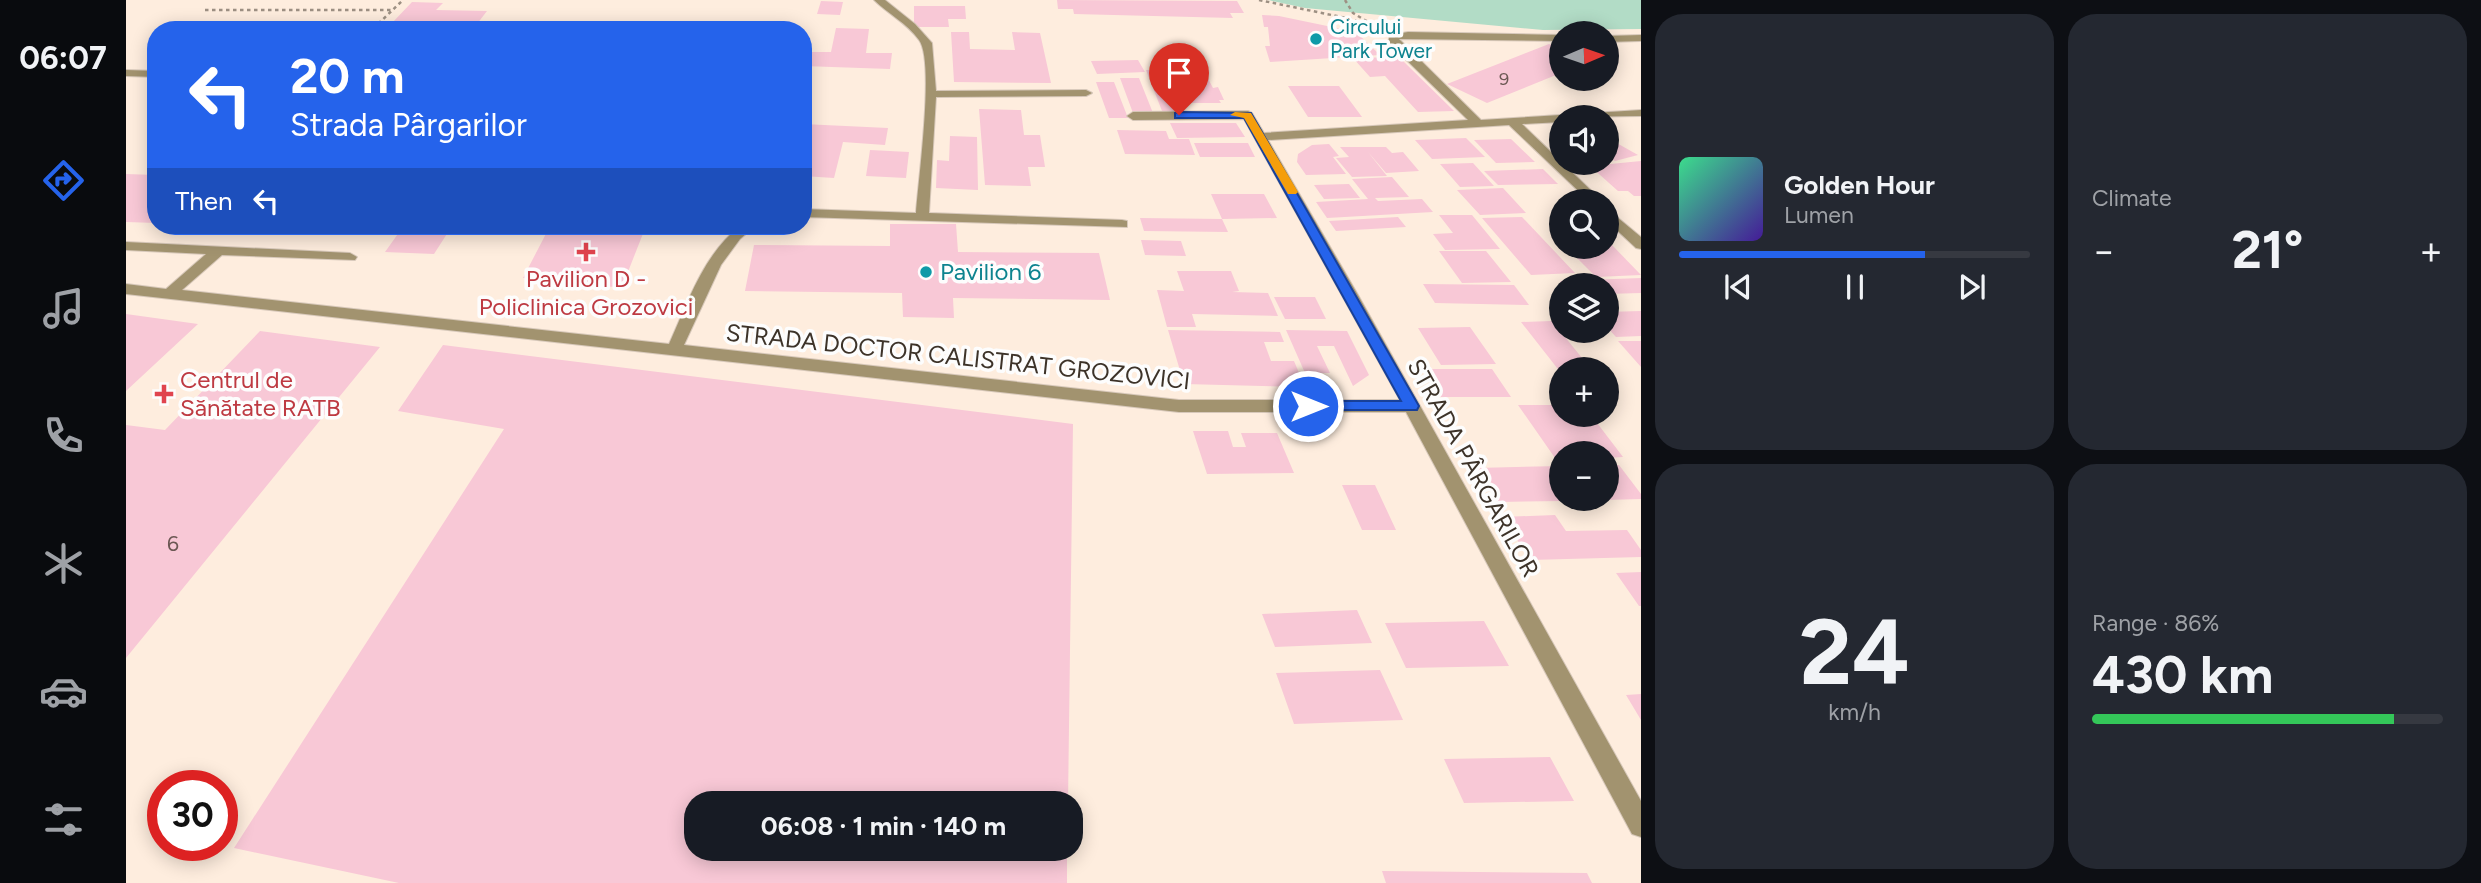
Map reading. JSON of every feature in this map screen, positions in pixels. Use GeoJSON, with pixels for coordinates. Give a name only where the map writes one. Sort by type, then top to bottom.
{"type":"FeatureCollection","features":[{"type":"Feature","properties":{"kind":"street"},"geometry":{"type":"LineString","coordinates":[[879,0],[927,42],[930,50],[930,94],[922,216]]}},
{"type":"Feature","properties":{"kind":"street"},"geometry":{"type":"LineString","coordinates":[[1478,123],[1393,42],[1394,37],[1549,38]]}},
{"type":"Feature","properties":{"kind":"street"},"geometry":{"type":"LineString","coordinates":[[1619,39],[1641,38]]}},
{"type":"Feature","properties":{"kind":"street"},"geometry":{"type":"LineString","coordinates":[[126,73],[147,74]]}},
{"type":"Feature","properties":{"kind":"street"},"geometry":{"type":"LineString","coordinates":[[930,94],[1086,93]]}},
{"type":"Feature","properties":{"kind":"street"},"geometry":{"type":"LineString","coordinates":[[1619,114],[1641,113]]}},
{"type":"Feature","properties":{"kind":"street","name":"STRADA PÂRGARILOR"},"geometry":{"type":"LineString","coordinates":[[1133,116],[1248,115],[1641,825]]}},
{"type":"Feature","properties":{"kind":"street"},"geometry":{"type":"LineString","coordinates":[[1261,137],[1549,119]]}},
{"type":"Feature","properties":{"kind":"street"},"geometry":{"type":"LineString","coordinates":[[1512,121],[1583,189]]}},
{"type":"Feature","properties":{"kind":"street"},"geometry":{"type":"LineString","coordinates":[[812,213],[1122,224]]}},
{"type":"Feature","properties":{"kind":"street"},"geometry":{"type":"LineString","coordinates":[[1619,224],[1641,245]]}},
{"type":"Feature","properties":{"kind":"street"},"geometry":{"type":"LineString","coordinates":[[674,351],[722,250],[734,235]]}},
{"type":"Feature","properties":{"kind":"street"},"geometry":{"type":"LineString","coordinates":[[126,246],[350,257]]}},
{"type":"Feature","properties":{"kind":"street"},"geometry":{"type":"LineString","coordinates":[[169,294],[218,251]]}},
{"type":"Feature","properties":{"kind":"street","name":"STRADA DOCTOR CALISTRAT GROZOVICI"},"geometry":{"type":"LineString","coordinates":[[126,289],[1180,407],[1411,406]]}},
{"type":"Feature","properties":{"kind":"path"},"geometry":{"type":"LineString","coordinates":[[381,21],[403,0]]}},
{"type":"Feature","properties":{"kind":"path"},"geometry":{"type":"LineString","coordinates":[[1259,0],[1351,19],[1394,37]]}},
{"type":"Feature","properties":{"kind":"path"},"geometry":{"type":"LineString","coordinates":[[1345,0],[1353,13],[1394,37]]}},
{"type":"Feature","properties":{"kind":"path"},"geometry":{"type":"LineString","coordinates":[[205,10],[392,10]]}},
{"type":"Feature","properties":{"kind":"green space"},"geometry":{"type":"Polygon","coordinates":[[[1268,0],[1641,0],[1641,29],[1619,29],[1619,21],[1549,21],[1549,30],[1543,30],[1305,8],[1268,0]]]}},
{"type":"Feature","properties":{"kind":"building"},"geometry":{"type":"Polygon","coordinates":[[[1057,0],[1237,1],[1244,13],[1230,13],[1233,18],[1074,14],[1073,9],[1058,9],[1057,0]]]}},
{"type":"Feature","properties":{"kind":"building"},"geometry":{"type":"Polygon","coordinates":[[[821,1],[843,2],[840,15],[817,14],[821,1]]]}},
{"type":"Feature","properties":{"kind":"building"},"geometry":{"type":"Polygon","coordinates":[[[412,2],[443,3],[436,10],[487,11],[479,21],[394,21],[412,2]]]}},
{"type":"Feature","properties":{"kind":"building"},"geometry":{"type":"Polygon","coordinates":[[[914,6],[965,6],[966,19],[948,19],[949,27],[914,27],[914,6]]]}},
{"type":"Feature","properties":{"kind":"building","name":"Circului Park Tower"},"geometry":{"type":"Polygon","coordinates":[[[1262,15],[1356,32],[1380,55],[1270,62],[1265,46],[1270,46],[1268,27],[1264,27],[1262,15]]]}},
{"type":"Feature","properties":{"kind":"building"},"geometry":{"type":"Polygon","coordinates":[[[836,28],[869,29],[866,53],[892,53],[890,69],[812,66],[812,52],[831,52],[836,28]]]}},
{"type":"Feature","properties":{"kind":"building"},"geometry":{"type":"Polygon","coordinates":[[[951,32],[969,32],[970,49],[1015,50],[1012,32],[1040,33],[1051,83],[954,82],[951,32]]]}},
{"type":"Feature","properties":{"kind":"building"},"geometry":{"type":"Polygon","coordinates":[[[1549,44],[1549,78],[1487,103],[1447,84],[1549,44]]]}},
{"type":"Feature","properties":{"kind":"building"},"geometry":{"type":"Polygon","coordinates":[[[1399,57],[1454,111],[1418,112],[1385,76],[1370,77],[1353,58],[1399,57]]]}},
{"type":"Feature","properties":{"kind":"building"},"geometry":{"type":"Polygon","coordinates":[[[1138,60],[1145,72],[1097,74],[1091,61],[1138,60]]]}},
{"type":"Feature","properties":{"kind":"building"},"geometry":{"type":"Polygon","coordinates":[[[1170,67],[1202,67],[1213,88],[1218,87],[1224,100],[1219,100],[1221,103],[1188,103],[1170,67]]]}},
{"type":"Feature","properties":{"kind":"building"},"geometry":{"type":"Polygon","coordinates":[[[1146,70],[1166,70],[1184,111],[1162,111],[1146,70]]]}},
{"type":"Feature","properties":{"kind":"building"},"geometry":{"type":"Polygon","coordinates":[[[1120,78],[1139,78],[1153,113],[1133,113],[1120,78]]]}},
{"type":"Feature","properties":{"kind":"building"},"geometry":{"type":"Polygon","coordinates":[[[1096,82],[1114,82],[1128,118],[1109,118],[1096,82]]]}},
{"type":"Feature","properties":{"kind":"building"},"geometry":{"type":"Polygon","coordinates":[[[1288,86],[1339,86],[1362,117],[1308,117],[1288,86]]]}},
{"type":"Feature","properties":{"kind":"building"},"geometry":{"type":"Polygon","coordinates":[[[979,109],[1021,110],[1024,135],[1040,135],[1045,167],[1028,167],[1031,186],[985,185],[979,109]]]}},
{"type":"Feature","properties":{"kind":"building"},"geometry":{"type":"Polygon","coordinates":[[[1170,123],[1236,123],[1245,137],[1177,138],[1170,123]]]}},
{"type":"Feature","properties":{"kind":"building"},"geometry":{"type":"Polygon","coordinates":[[[812,124],[888,128],[885,145],[843,142],[834,178],[812,177],[812,124]]]}},
{"type":"Feature","properties":{"kind":"building"},"geometry":{"type":"Polygon","coordinates":[[[1117,130],[1166,131],[1169,139],[1189,139],[1195,155],[1125,154],[1117,130]]]}},
{"type":"Feature","properties":{"kind":"building"},"geometry":{"type":"Polygon","coordinates":[[[950,136],[977,137],[978,190],[936,188],[937,160],[949,161],[950,136]]]}},
{"type":"Feature","properties":{"kind":"building"},"geometry":{"type":"Polygon","coordinates":[[[1466,138],[1485,157],[1432,159],[1415,140],[1466,138]]]}},
{"type":"Feature","properties":{"kind":"building"},"geometry":{"type":"Polygon","coordinates":[[[1511,139],[1535,162],[1496,163],[1474,140],[1511,139]]]}},
{"type":"Feature","properties":{"kind":"building"},"geometry":{"type":"Polygon","coordinates":[[[1194,143],[1248,143],[1255,157],[1200,157],[1194,143]]]}},
{"type":"Feature","properties":{"kind":"building"},"geometry":{"type":"Polygon","coordinates":[[[1329,144],[1339,156],[1333,157],[1346,174],[1306,175],[1297,162],[1298,154],[1312,145],[1329,144]]]}},
{"type":"Feature","properties":{"kind":"building"},"geometry":{"type":"Polygon","coordinates":[[[1619,144],[1638,155],[1619,160],[1619,144]]]}},
{"type":"Feature","properties":{"kind":"building"},"geometry":{"type":"Polygon","coordinates":[[[1340,147],[1386,147],[1392,153],[1403,152],[1419,171],[1386,173],[1368,152],[1387,176],[1352,177],[1336,158],[1349,157],[1340,147]]]}},
{"type":"Feature","properties":{"kind":"building"},"geometry":{"type":"Polygon","coordinates":[[[870,150],[909,152],[906,178],[866,176],[870,150]]]}},
{"type":"Feature","properties":{"kind":"building"},"geometry":{"type":"Polygon","coordinates":[[[1641,161],[1641,196],[1619,191],[1600,175],[1619,175],[1619,163],[1641,161]]]}},
{"type":"Feature","properties":{"kind":"building"},"geometry":{"type":"Polygon","coordinates":[[[1473,163],[1494,186],[1460,187],[1440,164],[1473,163]]]}},
{"type":"Feature","properties":{"kind":"building"},"geometry":{"type":"Polygon","coordinates":[[[1543,169],[1558,184],[1498,185],[1484,171],[1543,169]]]}},
{"type":"Feature","properties":{"kind":"building"},"geometry":{"type":"Polygon","coordinates":[[[126,174],[147,175],[147,223],[126,222],[126,174]]]}},
{"type":"Feature","properties":{"kind":"building"},"geometry":{"type":"Polygon","coordinates":[[[1392,177],[1409,197],[1375,198],[1378,201],[1422,199],[1433,212],[1327,218],[1316,202],[1368,199],[1352,179],[1392,177]]]}},
{"type":"Feature","properties":{"kind":"building"},"geometry":{"type":"Polygon","coordinates":[[[1349,184],[1360,198],[1324,199],[1314,185],[1349,184]]]}},
{"type":"Feature","properties":{"kind":"building"},"geometry":{"type":"Polygon","coordinates":[[[1503,188],[1526,213],[1480,215],[1457,190],[1503,188]]]}},
{"type":"Feature","properties":{"kind":"building"},"geometry":{"type":"Polygon","coordinates":[[[1211,194],[1264,194],[1277,218],[1222,219],[1211,194]]]}},
{"type":"Feature","properties":{"kind":"building"},"geometry":{"type":"Polygon","coordinates":[[[1439,215],[1472,215],[1500,249],[1445,250],[1433,234],[1453,233],[1439,215]]]}},
{"type":"Feature","properties":{"kind":"building"},"geometry":{"type":"Polygon","coordinates":[[[1398,217],[1406,227],[1336,231],[1329,221],[1398,217]]]}},
{"type":"Feature","properties":{"kind":"building"},"geometry":{"type":"Polygon","coordinates":[[[1522,217],[1549,246],[1549,259],[1562,259],[1575,273],[1531,275],[1482,218],[1522,217]]]}},
{"type":"Feature","properties":{"kind":"building"},"geometry":{"type":"Polygon","coordinates":[[[1140,218],[1222,219],[1228,232],[1144,231],[1140,218]]]}},
{"type":"Feature","properties":{"kind":"building","name":"Pavilion 6"},"geometry":{"type":"Polygon","coordinates":[[[890,224],[956,224],[958,252],[1099,253],[1110,300],[953,298],[954,318],[903,317],[902,293],[745,291],[754,245],[890,246],[890,224]]]}},
{"type":"Feature","properties":{"kind":"building"},"geometry":{"type":"Polygon","coordinates":[[[397,235],[446,235],[434,254],[385,252],[397,235]]]}},
{"type":"Feature","properties":{"kind":"building","name":"Pavilion D - Policlinica Grozovici"},"geometry":{"type":"Polygon","coordinates":[[[545,235],[642,235],[622,287],[579,286],[581,280],[523,278],[545,235]]]}},
{"type":"Feature","properties":{"kind":"building"},"geometry":{"type":"Polygon","coordinates":[[[1141,240],[1181,241],[1186,256],[1145,255],[1141,240]]]}},
{"type":"Feature","properties":{"kind":"building"},"geometry":{"type":"Polygon","coordinates":[[[1439,251],[1486,251],[1511,282],[1462,283],[1439,251]]]}},
{"type":"Feature","properties":{"kind":"building"},"geometry":{"type":"Polygon","coordinates":[[[1619,252],[1641,275],[1619,276],[1619,273],[1592,273],[1578,259],[1619,259],[1619,252]]]}},
{"type":"Feature","properties":{"kind":"building"},"geometry":{"type":"Polygon","coordinates":[[[1177,271],[1231,271],[1239,291],[1232,292],[1268,293],[1278,316],[1192,314],[1196,327],[1167,327],[1157,290],[1184,291],[1177,271]]]}},
{"type":"Feature","properties":{"kind":"building"},"geometry":{"type":"Polygon","coordinates":[[[1641,278],[1641,293],[1619,294],[1619,279],[1641,278]]]}},
{"type":"Feature","properties":{"kind":"building"},"geometry":{"type":"Polygon","coordinates":[[[1423,284],[1514,285],[1529,305],[1435,303],[1423,284]]]}},
{"type":"Feature","properties":{"kind":"building"},"geometry":{"type":"Polygon","coordinates":[[[1274,297],[1315,297],[1326,319],[1285,319],[1274,297]]]}},
{"type":"Feature","properties":{"kind":"building"},"geometry":{"type":"Polygon","coordinates":[[[1641,311],[1641,336],[1619,337],[1619,312],[1641,311]]]}},
{"type":"Feature","properties":{"kind":"building"},"geometry":{"type":"Polygon","coordinates":[[[126,314],[198,324],[126,391],[126,314]]]}},
{"type":"Feature","properties":{"kind":"building"},"geometry":{"type":"Polygon","coordinates":[[[1549,321],[1549,343],[1570,343],[1581,357],[1549,358],[1521,322],[1549,321]]]}},
{"type":"Feature","properties":{"kind":"building"},"geometry":{"type":"Polygon","coordinates":[[[1470,327],[1496,364],[1441,365],[1418,328],[1470,327]]]}},
{"type":"Feature","properties":{"kind":"building"},"geometry":{"type":"Polygon","coordinates":[[[1168,330],[1280,332],[1284,342],[1264,342],[1271,361],[1294,361],[1305,387],[1184,384],[1168,330]]]}},
{"type":"Feature","properties":{"kind":"building"},"geometry":{"type":"Polygon","coordinates":[[[1286,330],[1347,331],[1369,375],[1353,386],[1334,346],[1317,346],[1330,373],[1305,373],[1286,330]]]}},
{"type":"Feature","properties":{"kind":"building","name":"Centrul de Sănătate RATB"},"geometry":{"type":"Polygon","coordinates":[[[260,331],[380,347],[126,658],[126,425],[165,430],[260,331]]]}},
{"type":"Feature","properties":{"kind":"building"},"geometry":{"type":"Polygon","coordinates":[[[1619,341],[1641,341],[1641,367],[1619,342],[1619,341]]]}},
{"type":"Feature","properties":{"kind":"building"},"geometry":{"type":"Polygon","coordinates":[[[443,345],[1073,424],[1068,791],[684,791],[684,861],[1067,861],[1067,883],[399,883],[238,849],[238,842],[504,429],[398,411],[443,345]]]}},
{"type":"Feature","properties":{"kind":"building"},"geometry":{"type":"Polygon","coordinates":[[[1422,369],[1492,369],[1511,397],[1439,397],[1422,369]]]}},
{"type":"Feature","properties":{"kind":"building"},"geometry":{"type":"Polygon","coordinates":[[[1518,405],[1549,405],[1549,427],[1600,427],[1611,441],[1549,441],[1549,449],[1518,405]]]}},
{"type":"Feature","properties":{"kind":"building"},"geometry":{"type":"Polygon","coordinates":[[[1193,431],[1228,431],[1233,447],[1246,447],[1241,433],[1277,433],[1294,473],[1207,474],[1193,431]]]}},
{"type":"Feature","properties":{"kind":"building"},"geometry":{"type":"Polygon","coordinates":[[[1619,465],[1641,494],[1641,499],[1619,500],[1619,465]]]}},
{"type":"Feature","properties":{"kind":"building"},"geometry":{"type":"Polygon","coordinates":[[[1549,466],[1549,501],[1497,502],[1476,468],[1549,466]]]}},
{"type":"Feature","properties":{"kind":"building"},"geometry":{"type":"Polygon","coordinates":[[[1342,485],[1375,485],[1396,530],[1362,530],[1342,485]]]}},
{"type":"Feature","properties":{"kind":"building"},"geometry":{"type":"Polygon","coordinates":[[[1555,515],[1566,531],[1627,530],[1641,550],[1641,557],[1530,560],[1503,517],[1555,515]]]}},
{"type":"Feature","properties":{"kind":"building"},"geometry":{"type":"Polygon","coordinates":[[[1641,572],[1641,606],[1639,606],[1616,573],[1641,572]]]}},
{"type":"Feature","properties":{"kind":"building"},"geometry":{"type":"Polygon","coordinates":[[[1357,610],[1372,643],[1275,647],[1262,614],[1357,610]]]}},
{"type":"Feature","properties":{"kind":"building"},"geometry":{"type":"Polygon","coordinates":[[[1484,621],[1509,666],[1406,668],[1385,623],[1484,621]]]}},
{"type":"Feature","properties":{"kind":"building"},"geometry":{"type":"Polygon","coordinates":[[[1380,670],[1403,720],[1294,724],[1276,673],[1380,670]]]}},
{"type":"Feature","properties":{"kind":"building"},"geometry":{"type":"Polygon","coordinates":[[[1641,694],[1641,720],[1626,695],[1641,694]]]}},
{"type":"Feature","properties":{"kind":"building"},"geometry":{"type":"Polygon","coordinates":[[[1550,757],[1574,801],[1464,803],[1444,759],[1550,757]]]}},
{"type":"Feature","properties":{"kind":"building"},"geometry":{"type":"Polygon","coordinates":[[[1382,871],[1587,873],[1592,883],[1386,883],[1382,871]]]}},
{"type":"Feature","properties":{"kind":"slow traffic"},"geometry":{"type":"LineString","coordinates":[[1235,115],[1248,115],[1292,192]]}},
{"type":"Feature","properties":{"kind":"place","name":"Circului Park Tower"},"geometry":{"type":"Point","coordinates":[1316,39]}},
{"type":"Feature","properties":{"kind":"place","name":"Pavilion D - Policlinica Grozovici"},"geometry":{"type":"Point","coordinates":[586,252]}},
{"type":"Feature","properties":{"kind":"place","name":"Pavilion 6"},"geometry":{"type":"Point","coordinates":[926,272]}},
{"type":"Feature","properties":{"kind":"place","name":"Centrul de Sănătate RATB"},"geometry":{"type":"Point","coordinates":[164,394]}},
{"type":"Feature","properties":{"kind":"route"},"geometry":{"type":"LineString","coordinates":[[1179,115],[1248,115],[1411,406],[1308,406]]}}]}
